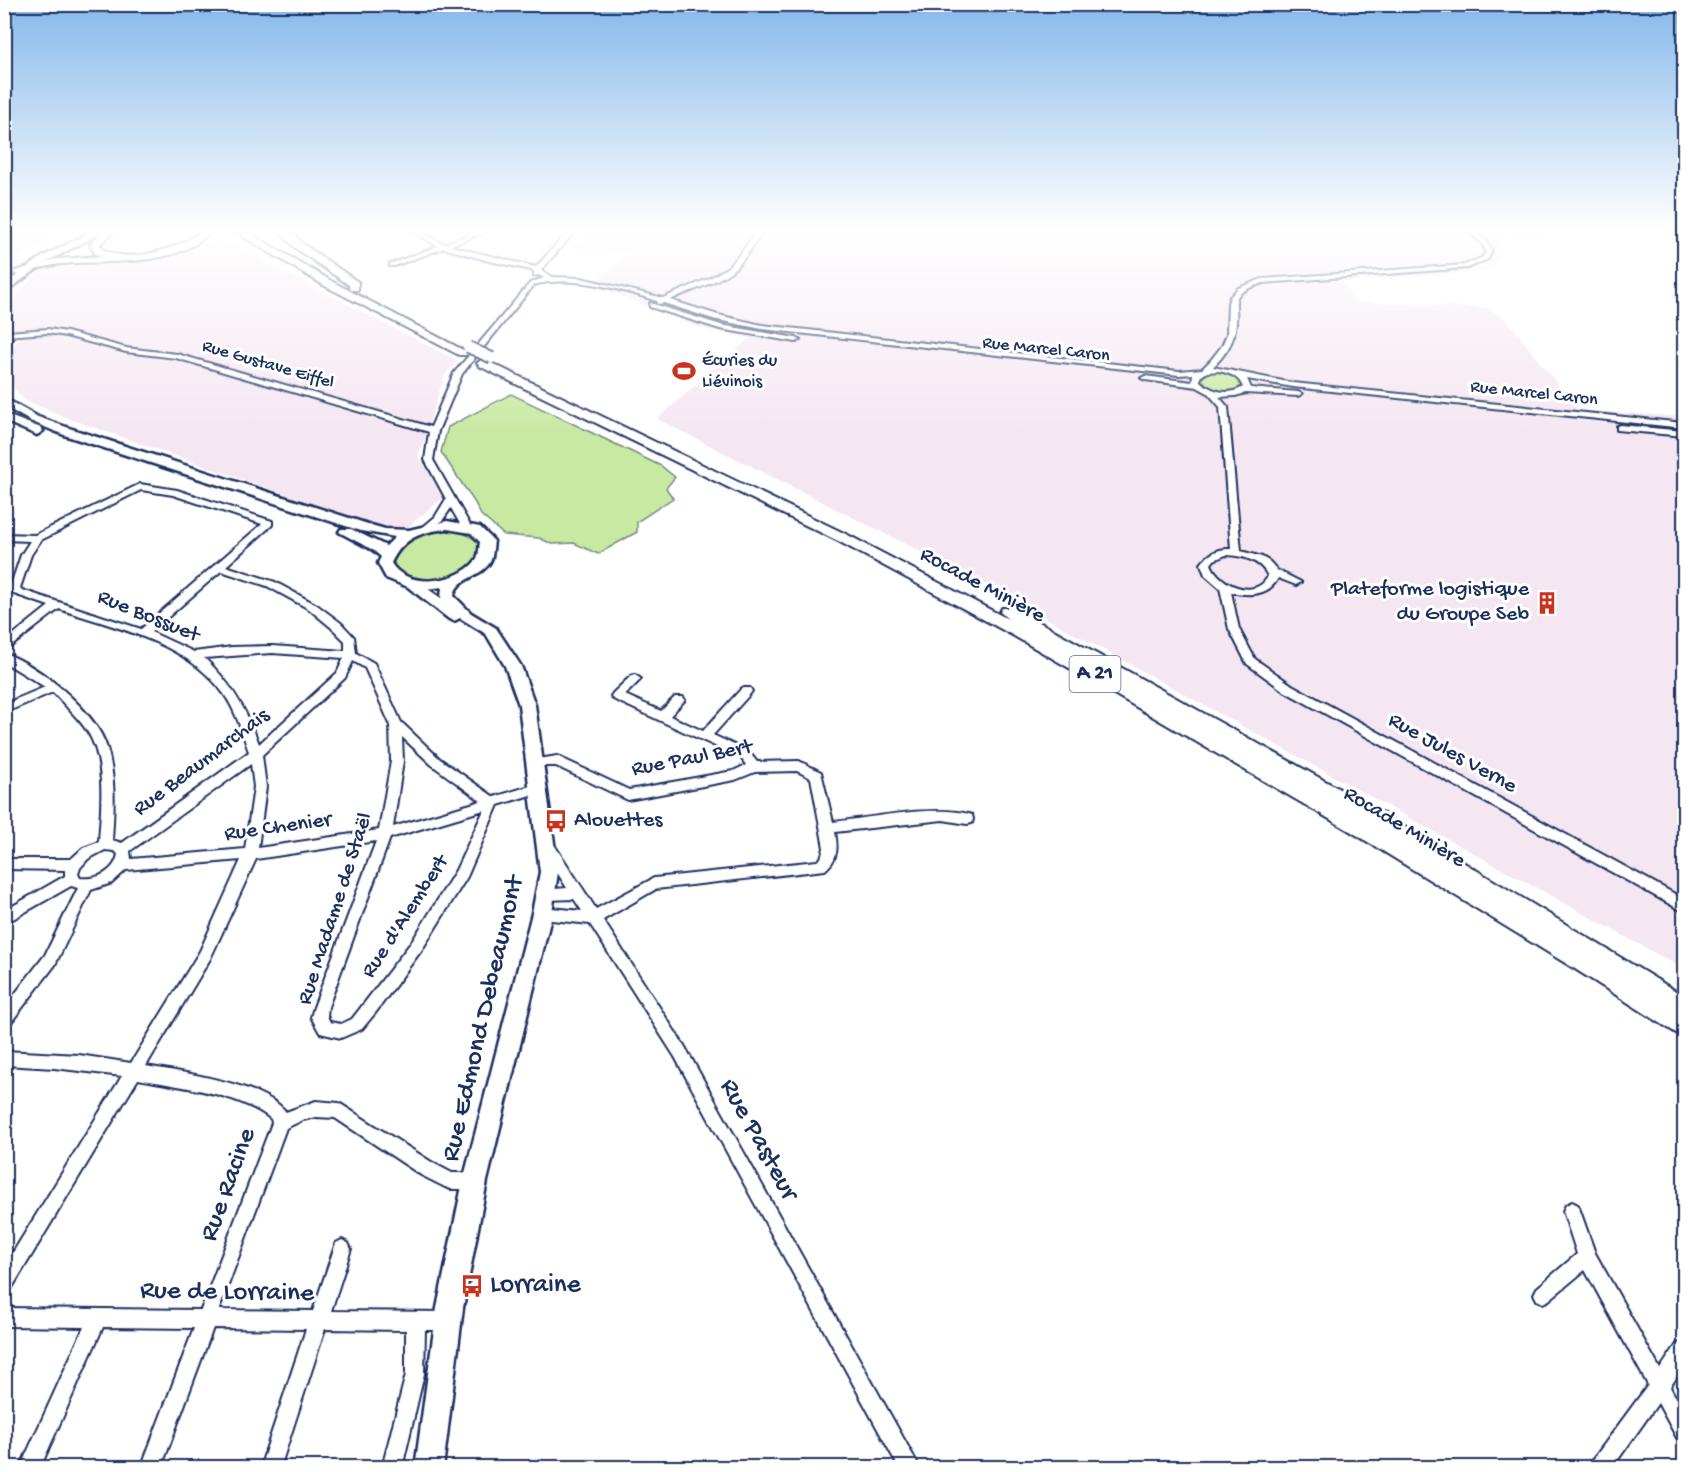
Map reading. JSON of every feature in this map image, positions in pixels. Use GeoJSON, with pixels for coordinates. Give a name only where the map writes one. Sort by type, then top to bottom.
{"type":"FeatureCollection","features":[{"type":"Feature","properties":{"kind":"highway","name":"Rocade Minière"},"geometry":{"type":"LineString","coordinates":[[355,297],[834,533],[1003,623],[1173,718],[1366,832],[1583,962],[1684,1026]]}},
{"type":"Feature","properties":{"kind":"highway","name":"Rocade Minière"},"geometry":{"type":"LineString","coordinates":[[370,297],[465,350]]}},
{"type":"Feature","properties":{"kind":"highway","name":"Rocade Minière"},"geometry":{"type":"LineString","coordinates":[[487,361],[798,503],[1049,633],[1365,812],[1684,1008]]}},
{"type":"Feature","properties":{"kind":"main road"},"geometry":{"type":"LineString","coordinates":[[4,401],[34,419],[88,438],[366,528],[385,533],[411,534]]}},
{"type":"Feature","properties":{"kind":"main road"},"geometry":{"type":"LineString","coordinates":[[4,417],[43,434],[103,454],[324,523],[362,537],[378,546],[387,555]]}},
{"type":"Feature","properties":{"kind":"main road"},"geometry":{"type":"LineString","coordinates":[[447,525],[466,527],[482,535],[488,547],[483,561],[476,568],[456,579],[428,585],[414,585],[393,578],[385,563],[392,547],[411,534],[427,528],[447,525]]}},
{"type":"Feature","properties":{"kind":"main road","name":"Rue Edmond Debeaumont"},"geometry":{"type":"LineString","coordinates":[[429,1467],[448,1322],[475,1181],[544,903],[549,872],[537,763],[527,705],[513,666],[491,631],[466,616],[447,597],[448,588],[456,579]]}},
{"type":"Feature","properties":{"kind":"main road"},"geometry":{"type":"LineString","coordinates":[[414,585],[453,615],[499,644]]}},
{"type":"Feature","properties":{"kind":"street"},"geometry":{"type":"LineString","coordinates":[[466,527],[429,460],[434,431],[458,373],[520,297]]}},
{"type":"Feature","properties":{"kind":"street","name":"Rue Marcel Caron"},"geometry":{"type":"LineString","coordinates":[[634,297],[711,324],[753,334],[1198,385]]}},
{"type":"Feature","properties":{"kind":"street","name":"Rue Marcel Caron"},"geometry":{"type":"LineString","coordinates":[[650,297],[716,317],[762,327],[1179,373],[1218,369],[1293,385],[1684,426]]}},
{"type":"Feature","properties":{"kind":"street"},"geometry":{"type":"LineString","coordinates":[[653,305],[671,297]]}},
{"type":"Feature","properties":{"kind":"street"},"geometry":{"type":"LineString","coordinates":[[1233,297],[1230,306],[1233,328],[1221,355],[1195,379],[1198,385],[1210,391],[1224,407],[1236,552]]}},
{"type":"Feature","properties":{"kind":"street"},"geometry":{"type":"LineString","coordinates":[[753,334],[762,327]]}},
{"type":"Feature","properties":{"kind":"street","name":"Rue Gustave Eiffel"},"geometry":{"type":"LineString","coordinates":[[5,338],[57,332],[126,350],[177,356],[434,431]]}},
{"type":"Feature","properties":{"kind":"street"},"geometry":{"type":"LineString","coordinates":[[1221,355],[1236,374],[1248,384],[1224,407]]}},
{"type":"Feature","properties":{"kind":"street","name":"Rue Marcel Caron"},"geometry":{"type":"LineString","coordinates":[[1210,391],[1286,392],[1684,434]]}},
{"type":"Feature","properties":{"kind":"street"},"geometry":{"type":"LineString","coordinates":[[4,537],[37,538],[140,488],[174,492],[269,524],[143,633]]}},
{"type":"Feature","properties":{"kind":"street"},"geometry":{"type":"LineString","coordinates":[[427,528],[439,519],[452,499]]}},
{"type":"Feature","properties":{"kind":"street","name":"Rue Bossuet"},"geometry":{"type":"LineString","coordinates":[[4,1285],[205,955],[251,854],[260,787],[256,754],[244,720],[228,691],[193,656],[143,633],[18,592],[15,588],[26,555],[37,538]]}},
{"type":"Feature","properties":{"kind":"street"},"geometry":{"type":"LineString","coordinates":[[1269,584],[1296,582],[1271,571],[1258,558],[1236,552],[1216,554],[1206,564],[1212,577],[1225,589],[1244,592],[1263,589],[1273,578],[1271,571]]}},
{"type":"Feature","properties":{"kind":"street","name":"Rue Madame de Staël"},"geometry":{"type":"LineString","coordinates":[[219,567],[271,584],[313,607],[338,626],[350,640],[351,655],[370,666],[396,724],[397,761],[385,834],[321,1007],[321,1022],[325,1028],[332,1031]]}},
{"type":"Feature","properties":{"kind":"street","name":"Rue Jules Verne"},"geometry":{"type":"LineString","coordinates":[[1225,589],[1234,629],[1251,661],[1288,688],[1684,906]]}},
{"type":"Feature","properties":{"kind":"street"},"geometry":{"type":"LineString","coordinates":[[1231,609],[1244,592]]}},
{"type":"Feature","properties":{"kind":"street"},"geometry":{"type":"LineString","coordinates":[[4,648],[57,605]]}},
{"type":"Feature","properties":{"kind":"street"},"geometry":{"type":"LineString","coordinates":[[193,656],[291,649],[351,655]]}},
{"type":"Feature","properties":{"kind":"street","name":"Rue Beaumarchais"},"geometry":{"type":"LineString","coordinates":[[123,849],[256,754],[341,675],[351,655]]}},
{"type":"Feature","properties":{"kind":"street"},"geometry":{"type":"LineString","coordinates":[[4,657],[55,687],[92,729],[101,747],[109,792],[105,846]]}},
{"type":"Feature","properties":{"kind":"street"},"geometry":{"type":"LineString","coordinates":[[635,679],[617,696],[745,755],[754,767]]}},
{"type":"Feature","properties":{"kind":"street"},"geometry":{"type":"LineString","coordinates":[[4,709],[55,687]]}},
{"type":"Feature","properties":{"kind":"street"},"geometry":{"type":"LineString","coordinates":[[705,736],[746,691]]}},
{"type":"Feature","properties":{"kind":"street"},"geometry":{"type":"LineString","coordinates":[[662,717],[679,700]]}},
{"type":"Feature","properties":{"kind":"street"},"geometry":{"type":"LineString","coordinates":[[396,724],[436,762],[493,803]]}},
{"type":"Feature","properties":{"kind":"street","name":"Rue Paul Bert"},"geometry":{"type":"LineString","coordinates":[[537,763],[557,762],[628,795],[735,775],[754,767],[799,766],[818,775],[828,828],[830,855],[820,866],[765,874],[654,884],[593,918]]}},
{"type":"Feature","properties":{"kind":"street","name":"Rue Chenier"},"geometry":{"type":"LineString","coordinates":[[123,865],[251,854],[385,834],[540,788]]}},
{"type":"Feature","properties":{"kind":"street","name":"Rue d'Alembert"},"geometry":{"type":"LineString","coordinates":[[332,1031],[341,1031],[357,1024],[400,970],[462,873],[493,803]]}},
{"type":"Feature","properties":{"kind":"street"},"geometry":{"type":"LineString","coordinates":[[828,828],[944,814],[967,819]]}},
{"type":"Feature","properties":{"kind":"street"},"geometry":{"type":"LineString","coordinates":[[4,864],[78,876],[103,881],[123,865],[125,854],[123,849],[112,845],[87,852],[78,876],[50,960],[4,1020]]}},
{"type":"Feature","properties":{"kind":"street","name":"Rue Pasteur"},"geometry":{"type":"LineString","coordinates":[[547,846],[680,1052],[910,1467]]}},
{"type":"Feature","properties":{"kind":"street"},"geometry":{"type":"LineString","coordinates":[[4,918],[78,876]]}},
{"type":"Feature","properties":{"kind":"street"},"geometry":{"type":"LineString","coordinates":[[544,903],[577,893]]}},
{"type":"Feature","properties":{"kind":"street"},"geometry":{"type":"LineString","coordinates":[[544,903],[593,918]]}},
{"type":"Feature","properties":{"kind":"street"},"geometry":{"type":"LineString","coordinates":[[4,1058],[58,1059],[135,1069],[256,1098],[279,1115],[280,1123],[296,1114],[318,1107],[331,1108],[427,1169],[451,1181],[475,1181]]}},
{"type":"Feature","properties":{"kind":"street","name":"Rue Racine"},"geometry":{"type":"LineString","coordinates":[[151,1467],[280,1123]]}},
{"type":"Feature","properties":{"kind":"street"},"geometry":{"type":"LineString","coordinates":[[1572,1211],[1587,1257],[1684,1431]]}},
{"type":"Feature","properties":{"kind":"street"},"geometry":{"type":"LineString","coordinates":[[270,1467],[342,1249]]}},
{"type":"Feature","properties":{"kind":"street"},"geometry":{"type":"LineString","coordinates":[[1543,1294],[1587,1257]]}},
{"type":"Feature","properties":{"kind":"street","name":"Rue de Lorraine"},"geometry":{"type":"LineString","coordinates":[[4,1317],[448,1322]]}},
{"type":"Feature","properties":{"kind":"street"},"geometry":{"type":"LineString","coordinates":[[30,1467],[98,1317]]}},
{"type":"Feature","properties":{"kind":"street"},"geometry":{"type":"LineString","coordinates":[[392,1467],[415,1374],[414,1336],[417,1323]]}},
{"type":"Feature","properties":{"kind":"street"},"geometry":{"type":"LineString","coordinates":[[1599,1467],[1684,1351]]}},
{"type":"Feature","properties":{"kind":"shaded area"},"geometry":{"type":"Polygon","coordinates":[[[15,297],[333,297],[458,361],[445,374],[418,458],[449,493],[399,534],[70,419],[25,400],[5,379],[4,352],[21,338],[5,324],[5,308],[15,297]]]}},
{"type":"Feature","properties":{"kind":"shaded area"},"geometry":{"type":"Polygon","coordinates":[[[623,297],[1352,297],[1356,302],[1488,308],[1507,320],[1578,410],[1684,417],[1684,969],[973,578],[657,419],[750,338],[707,330],[623,297]]]}},
{"type":"Feature","properties":{"kind":"green space"},"geometry":{"type":"Polygon","coordinates":[[[1211,372],[1226,372],[1239,378],[1243,385],[1226,391],[1214,389],[1204,382],[1202,377],[1211,372]]]}},
{"type":"Feature","properties":{"kind":"green space"},"geometry":{"type":"Polygon","coordinates":[[[511,394],[661,466],[675,477],[666,488],[673,498],[637,522],[637,532],[598,554],[574,543],[552,544],[539,538],[504,535],[481,515],[441,452],[448,427],[511,394]]]}},
{"type":"Feature","properties":{"kind":"green space"},"geometry":{"type":"Polygon","coordinates":[[[445,530],[466,534],[477,542],[478,553],[468,567],[450,577],[429,581],[409,578],[397,571],[394,563],[395,555],[405,543],[445,530]]]}},
{"type":"Feature","properties":{"kind":"place","name":"Écuries du Liévinois"},"geometry":{"type":"Point","coordinates":[684,371]}},
{"type":"Feature","properties":{"kind":"place","name":"Plateforme logistique du Groupe Seb"},"geometry":{"type":"Point","coordinates":[1547,603]}},
{"type":"Feature","properties":{"kind":"place","name":"Alouettes"},"geometry":{"type":"Point","coordinates":[556,821]}},
{"type":"Feature","properties":{"kind":"place","name":"Lorraine"},"geometry":{"type":"Point","coordinates":[472,1286]}}]}
